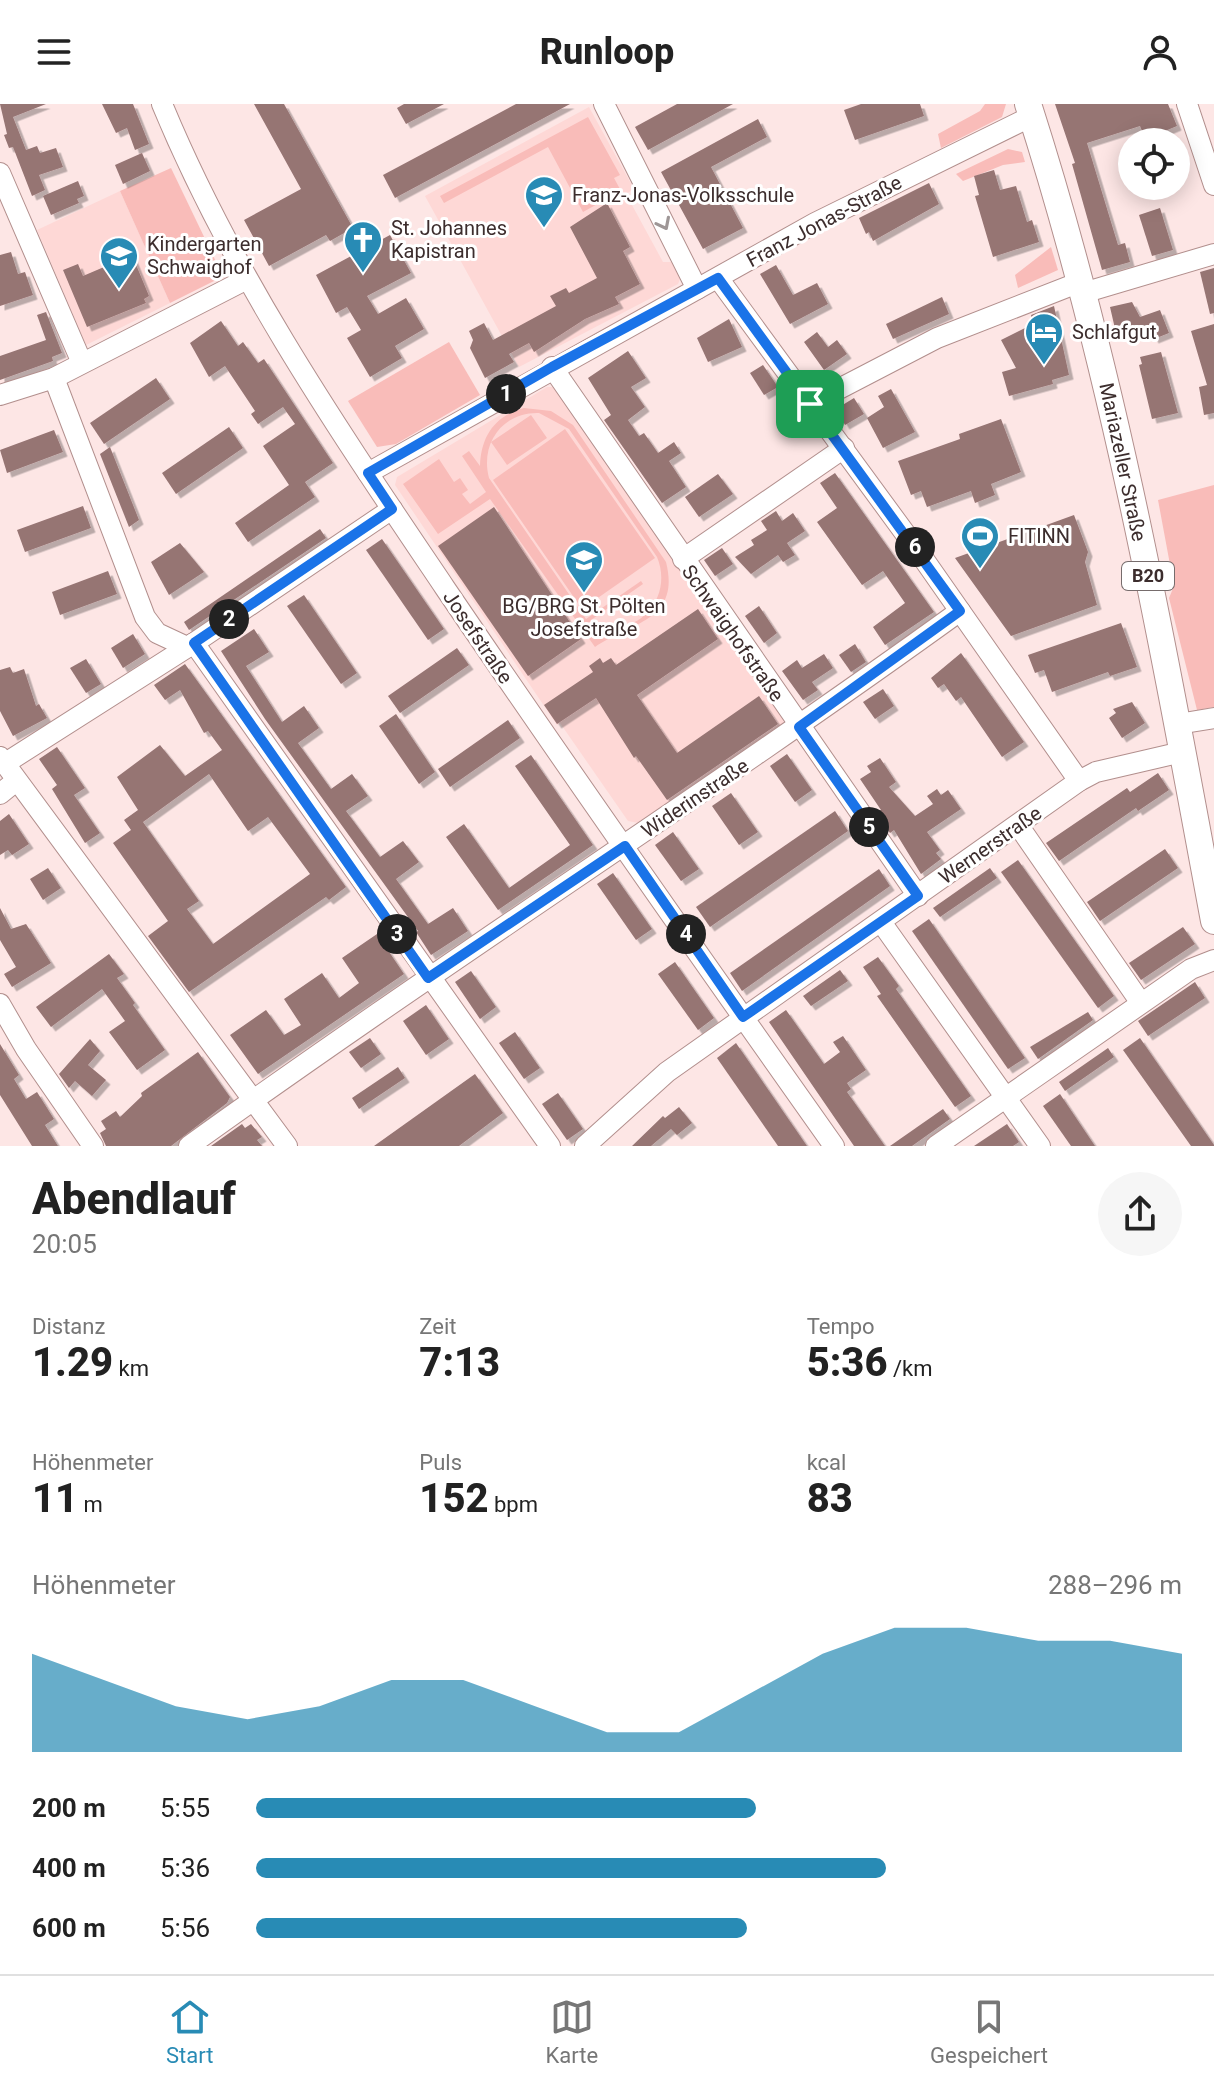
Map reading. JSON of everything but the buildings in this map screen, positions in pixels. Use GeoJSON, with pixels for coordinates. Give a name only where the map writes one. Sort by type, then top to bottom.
{"type":"FeatureCollection","features":[{"type":"Feature","properties":{"kind":"main road","name":"Mariazeller Straße"},"geometry":{"type":"LineString","coordinates":[[1030,110],[1082,287],[1124,462],[1178,724],[1214,921]]}},
{"type":"Feature","properties":{"kind":"street","name":"Josefstraße"},"geometry":{"type":"LineString","coordinates":[[162,104],[196,185],[245,280],[368,473],[834,1146]]}},
{"type":"Feature","properties":{"kind":"street"},"geometry":{"type":"LineString","coordinates":[[604,104],[697,289]]}},
{"type":"Feature","properties":{"kind":"street"},"geometry":{"type":"LineString","coordinates":[[1187,104],[1214,185]]}},
{"type":"Feature","properties":{"kind":"street","name":"Franz Jonas-Straße"},"geometry":{"type":"LineString","coordinates":[[368,473],[552,367],[1030,110]]}},
{"type":"Feature","properties":{"kind":"street"},"geometry":{"type":"LineString","coordinates":[[0,173],[82,363]]}},
{"type":"Feature","properties":{"kind":"street"},"geometry":{"type":"LineString","coordinates":[[810,404],[937,338],[1082,287],[1214,254]]}},
{"type":"Feature","properties":{"kind":"street"},"geometry":{"type":"LineString","coordinates":[[718,278],[844,448],[1079,781]]}},
{"type":"Feature","properties":{"kind":"street"},"geometry":{"type":"LineString","coordinates":[[0,395],[54,378],[245,280]]}},
{"type":"Feature","properties":{"kind":"street","name":"Schwaighofstraße"},"geometry":{"type":"LineString","coordinates":[[552,367],[918,896]]}},
{"type":"Feature","properties":{"kind":"street"},"geometry":{"type":"LineString","coordinates":[[54,378],[145,617],[157,633],[191,645],[550,1146]]}},
{"type":"Feature","properties":{"kind":"street"},"geometry":{"type":"LineString","coordinates":[[683,559],[844,448]]}},
{"type":"Feature","properties":{"kind":"street"},"geometry":{"type":"LineString","coordinates":[[287,1146],[8,788],[2,760],[191,645],[392,509]]}},
{"type":"Feature","properties":{"kind":"street","name":"Widerinstraße"},"geometry":{"type":"LineString","coordinates":[[189,1146],[428,978],[799,727],[960,611]]}},
{"type":"Feature","properties":{"kind":"street"},"geometry":{"type":"LineString","coordinates":[[1178,724],[1214,718]]}},
{"type":"Feature","properties":{"kind":"street","name":"Wernerstraße"},"geometry":{"type":"LineString","coordinates":[[585,1146],[667,1072],[1079,781],[1096,772],[1182,752]]}},
{"type":"Feature","properties":{"kind":"street"},"geometry":{"type":"LineString","coordinates":[[1018,825],[1141,1003]]}},
{"type":"Feature","properties":{"kind":"street"},"geometry":{"type":"LineString","coordinates":[[881,922],[1040,1146]]}},
{"type":"Feature","properties":{"kind":"street"},"geometry":{"type":"LineString","coordinates":[[936,1146],[1007,1100],[1191,969],[1214,960]]}},
{"type":"Feature","properties":{"kind":"street"},"geometry":{"type":"LineString","coordinates":[[0,1004],[26,1049],[93,1146]]}},
{"type":"Feature","properties":{"kind":"shaded area"},"geometry":{"type":"Polygon","coordinates":[[[985,104],[1006,104],[1002,117],[941,148],[938,134],[980,111],[985,104]]]}},
{"type":"Feature","properties":{"kind":"shaded area","name":"Franz-Jonas-Volksschule"},"geometry":{"type":"Polygon","coordinates":[[[589,107],[634,189],[626,194],[663,262],[672,262],[680,279],[678,284],[519,367],[425,196],[589,107]]]}},
{"type":"Feature","properties":{"kind":"shaded area"},"geometry":{"type":"Polygon","coordinates":[[[588,117],[620,175],[614,178],[621,191],[583,212],[548,147],[444,203],[440,196],[588,117]]]}},
{"type":"Feature","properties":{"kind":"shaded area"},"geometry":{"type":"Polygon","coordinates":[[[1008,149],[1022,152],[1025,162],[1003,165],[963,181],[956,174],[1008,149]]]}},
{"type":"Feature","properties":{"kind":"shaded area"},"geometry":{"type":"Polygon","coordinates":[[[171,168],[220,270],[218,279],[170,303],[120,191],[171,168]]]}},
{"type":"Feature","properties":{"kind":"shaded area"},"geometry":{"type":"Polygon","coordinates":[[[120,191],[170,303],[86,345],[37,230],[120,191]]]}},
{"type":"Feature","properties":{"kind":"shaded area"},"geometry":{"type":"Polygon","coordinates":[[[1051,247],[1058,270],[1018,288],[1015,275],[1051,247]]]}},
{"type":"Feature","properties":{"kind":"shaded area"},"geometry":{"type":"Polygon","coordinates":[[[449,342],[480,395],[396,444],[377,447],[348,401],[449,342]]]}},
{"type":"Feature","properties":{"kind":"shaded area","name":"BG/BRG St. Pölten Josefstraße"},"geometry":{"type":"Polygon","coordinates":[[[547,387],[554,387],[784,716],[783,727],[644,824],[628,821],[560,723],[557,725],[395,485],[397,477],[547,387]]]}},
{"type":"Feature","properties":{"kind":"shaded area"},"geometry":{"type":"Polygon","coordinates":[[[524,408],[551,411],[573,425],[666,562],[669,582],[666,597],[659,608],[649,618],[595,647],[490,499],[438,534],[403,484],[439,459],[454,482],[460,478],[468,490],[462,494],[470,504],[486,492],[462,456],[469,451],[480,466],[483,446],[491,429],[524,408]],[[539,413],[514,418],[497,432],[491,442],[487,465],[489,478],[586,619],[641,581],[643,584],[591,620],[607,626],[622,626],[646,614],[655,602],[661,573],[657,557],[569,429],[539,413]]]}},
{"type":"Feature","properties":{"kind":"shaded area"},"geometry":{"type":"Polygon","coordinates":[[[531,415],[547,438],[507,465],[491,442],[531,415]]]}},
{"type":"Feature","properties":{"kind":"shaded area"},"geometry":{"type":"Polygon","coordinates":[[[565,429],[655,558],[582,609],[493,480],[565,429]]]}},
{"type":"Feature","properties":{"kind":"shaded area"},"geometry":{"type":"Polygon","coordinates":[[[1214,485],[1214,707],[1197,710],[1169,598],[1174,586],[1158,500],[1214,485]]]}},
{"type":"Feature","properties":{"kind":"place","name":"Franz-Jonas-Volksschule"},"geometry":{"type":"Point","coordinates":[544,229]}},
{"type":"Feature","properties":{"kind":"place","name":"St. Johannes Kapistran"},"geometry":{"type":"Point","coordinates":[363,274]}},
{"type":"Feature","properties":{"kind":"place","name":"Kindergarten Schwaighof"},"geometry":{"type":"Point","coordinates":[119,290]}},
{"type":"Feature","properties":{"kind":"place","name":"Schlafgut"},"geometry":{"type":"Point","coordinates":[1044,366]}},
{"type":"Feature","properties":{"kind":"place","name":"FITINN"},"geometry":{"type":"Point","coordinates":[980,570]}},
{"type":"Feature","properties":{"kind":"place","name":"BG/BRG St. Pölten Josefstraße"},"geometry":{"type":"Point","coordinates":[584,594]}},
{"type":"Feature","properties":{"kind":"route"},"geometry":{"type":"LineString","coordinates":[[718,278],[810,404],[960,611],[799,727],[918,896],[743,1017],[625,846],[428,978],[194,643],[392,509],[368,473],[552,367],[718,278]]}}]}
